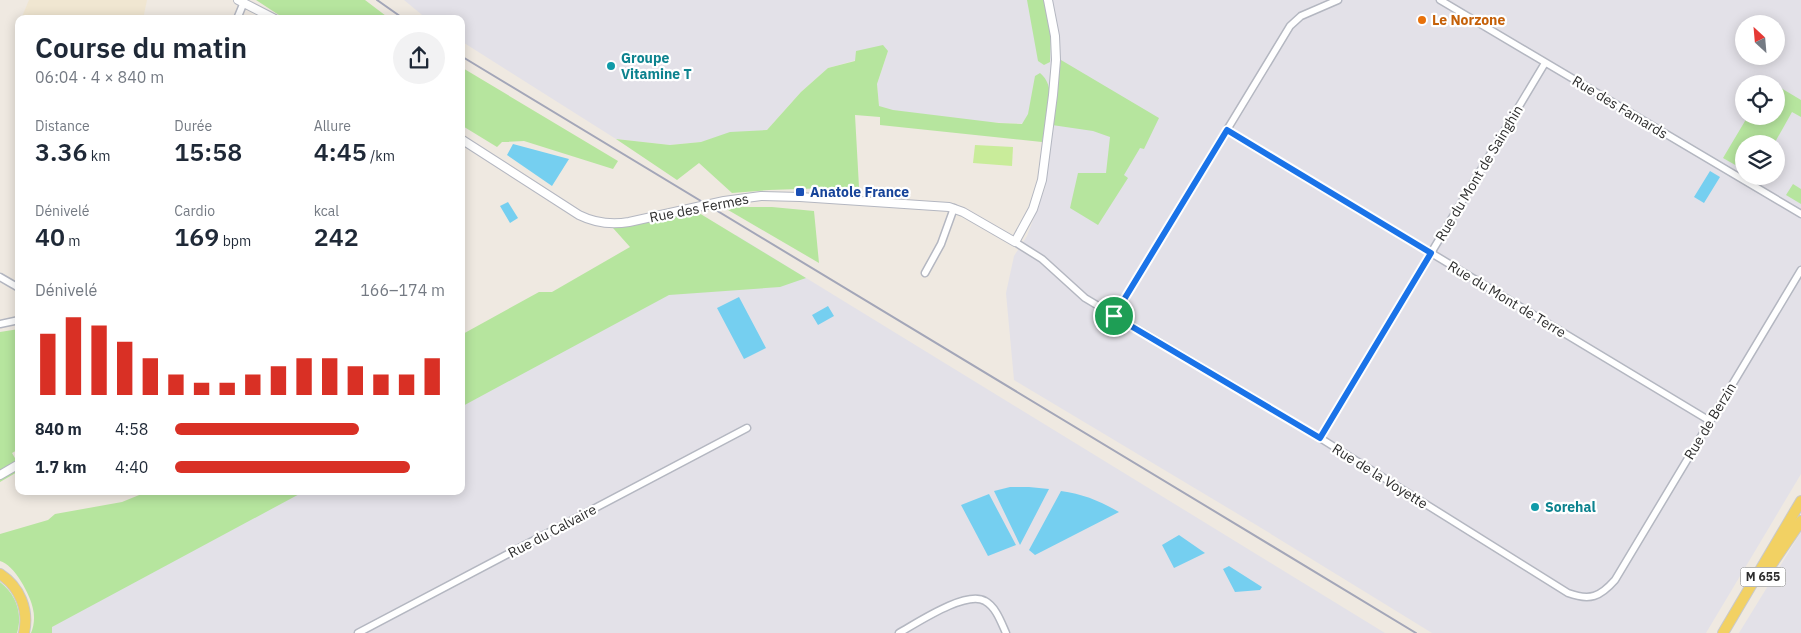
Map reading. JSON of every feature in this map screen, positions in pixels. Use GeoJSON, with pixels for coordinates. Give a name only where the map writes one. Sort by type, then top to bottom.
{"type":"FeatureCollection","features":[{"type":"Feature","properties":{"kind":"main road","name":"M 655"},"geometry":{"type":"LineString","coordinates":[[1724,633],[1801,501]]}},
{"type":"Feature","properties":{"kind":"main road","name":"M 655"},"geometry":{"type":"LineString","coordinates":[[1724,633],[1801,521]]}},
{"type":"Feature","properties":{"kind":"main road"},"geometry":{"type":"LineString","coordinates":[[0,574],[11,583],[23,601],[26,616],[24,633]]}},
{"type":"Feature","properties":{"kind":"street"},"geometry":{"type":"LineString","coordinates":[[1015,242],[1033,209],[1042,180],[1056,72],[1055,36],[1048,0]]}},
{"type":"Feature","properties":{"kind":"street"},"geometry":{"type":"LineString","coordinates":[[1114,316],[1290,26],[1301,16],[1338,0]]}},
{"type":"Feature","properties":{"kind":"street","name":"Rue des Famards"},"geometry":{"type":"LineString","coordinates":[[1440,0],[1801,214]]}},
{"type":"Feature","properties":{"kind":"street"},"geometry":{"type":"LineString","coordinates":[[238,15],[241,1],[267,15]]}},
{"type":"Feature","properties":{"kind":"street","name":"Rue du Mont de Sainghin"},"geometry":{"type":"LineString","coordinates":[[1320,438],[1545,63]]}},
{"type":"Feature","properties":{"kind":"street","name":"Rue du Mont de Terre"},"geometry":{"type":"LineString","coordinates":[[1227,130],[1710,421]]}},
{"type":"Feature","properties":{"kind":"street","name":"Rue des Fermes"},"geometry":{"type":"LineString","coordinates":[[465,142],[579,215],[600,223],[616,224],[724,201],[767,196],[934,205],[954,208],[1015,242]]}},
{"type":"Feature","properties":{"kind":"street"},"geometry":{"type":"LineString","coordinates":[[925,273],[941,244],[954,208]]}},
{"type":"Feature","properties":{"kind":"street","name":"Rue de la Voyette"},"geometry":{"type":"LineString","coordinates":[[1015,242],[1042,260],[1079,294],[1320,438],[1568,593],[1581,598],[1590,598],[1600,594],[1608,588],[1620,572]]}},
{"type":"Feature","properties":{"kind":"street","name":"Rue de Berzin"},"geometry":{"type":"LineString","coordinates":[[1620,572],[1801,270]]}},
{"type":"Feature","properties":{"kind":"street"},"geometry":{"type":"LineString","coordinates":[[0,278],[15,286]]}},
{"type":"Feature","properties":{"kind":"street"},"geometry":{"type":"LineString","coordinates":[[0,324],[15,321]]}},
{"type":"Feature","properties":{"kind":"street","name":"Rue du Calvaire"},"geometry":{"type":"LineString","coordinates":[[358,633],[747,428]]}},
{"type":"Feature","properties":{"kind":"street"},"geometry":{"type":"LineString","coordinates":[[0,475],[15,466]]}},
{"type":"Feature","properties":{"kind":"street"},"geometry":{"type":"LineString","coordinates":[[898,633],[962,600],[975,597],[982,599],[993,608],[1006,633]]}},
{"type":"Feature","properties":{"kind":"shaded area"},"geometry":{"type":"Polygon","coordinates":[[[29,0],[147,0],[144,15],[23,15],[29,0]]]}},
{"type":"Feature","properties":{"kind":"shaded area"},"geometry":{"type":"Polygon","coordinates":[[[404,0],[1801,0],[1801,474],[1706,633],[1432,633],[1014,380],[1006,293],[1014,256],[1027,236],[1045,188],[1052,125],[880,117],[877,84],[888,51],[828,68],[801,92],[767,130],[701,142],[670,145],[616,139],[465,44],[465,15],[422,15],[404,0]]]}},
{"type":"Feature","properties":{"kind":"shaded area"},"geometry":{"type":"Polygon","coordinates":[[[736,235],[1385,633],[52,633],[52,627],[249,495],[465,495],[465,379],[736,235]]]}},
{"type":"Feature","properties":{"kind":"shaded area"},"geometry":{"type":"Polygon","coordinates":[[[1801,532],[1801,633],[1739,633],[1801,532]]]}},
{"type":"Feature","properties":{"kind":"green space"},"geometry":{"type":"Polygon","coordinates":[[[256,0],[365,0],[385,15],[279,15],[256,0]]]}},
{"type":"Feature","properties":{"kind":"green space"},"geometry":{"type":"Polygon","coordinates":[[[1027,0],[1045,0],[1051,28],[1050,62],[1044,65],[1038,61],[1027,0]]]}},
{"type":"Feature","properties":{"kind":"green space"},"geometry":{"type":"Polygon","coordinates":[[[883,45],[888,51],[877,84],[879,106],[893,110],[1022,124],[1028,114],[1035,76],[1040,73],[1046,79],[1050,96],[1050,106],[1042,142],[880,125],[880,117],[855,115],[859,187],[732,193],[699,163],[677,180],[616,139],[670,145],[701,142],[730,132],[767,130],[801,92],[828,68],[855,61],[856,51],[883,45]]]}},
{"type":"Feature","properties":{"kind":"green space"},"geometry":{"type":"Polygon","coordinates":[[[1061,60],[1159,118],[1144,149],[1140,148],[1124,175],[1128,178],[1098,225],[1070,208],[1078,173],[1106,173],[1110,137],[1093,131],[1052,125],[1061,60]]]}},
{"type":"Feature","properties":{"kind":"green space"},"geometry":{"type":"Polygon","coordinates":[[[465,69],[618,161],[613,169],[524,141],[502,142],[497,147],[465,127],[465,69]]]}},
{"type":"Feature","properties":{"kind":"green space"},"geometry":{"type":"Polygon","coordinates":[[[1785,90],[1801,100],[1801,117],[1792,112],[1785,124],[1785,90]]]}},
{"type":"Feature","properties":{"kind":"green space"},"geometry":{"type":"Polygon","coordinates":[[[1743,125],[1785,125],[1779,135],[1737,135],[1743,125]]]}},
{"type":"Feature","properties":{"kind":"green space"},"geometry":{"type":"Polygon","coordinates":[[[1735,138],[1735,165],[1723,158],[1735,138]]]}},
{"type":"Feature","properties":{"kind":"green space"},"geometry":{"type":"Polygon","coordinates":[[[975,145],[1013,147],[1012,166],[973,163],[975,145]]]}},
{"type":"Feature","properties":{"kind":"green space"},"geometry":{"type":"Polygon","coordinates":[[[1793,184],[1801,189],[1801,204],[1786,195],[1793,184]]]}},
{"type":"Feature","properties":{"kind":"green space"},"geometry":{"type":"Polygon","coordinates":[[[723,207],[772,207],[814,211],[819,263],[723,207]]]}},
{"type":"Feature","properties":{"kind":"green space"},"geometry":{"type":"Polygon","coordinates":[[[699,213],[806,278],[780,287],[669,295],[465,405],[465,333],[539,292],[552,292],[630,247],[613,228],[699,213]]]}},
{"type":"Feature","properties":{"kind":"green space"},"geometry":{"type":"Polygon","coordinates":[[[15,330],[15,451],[12,453],[15,458],[15,473],[0,482],[0,332],[15,330]]]}},
{"type":"Feature","properties":{"kind":"green space"},"geometry":{"type":"Polygon","coordinates":[[[139,495],[298,495],[52,627],[52,633],[31,633],[34,618],[32,603],[16,574],[5,563],[0,561],[0,534],[48,520],[55,514],[122,502],[139,495]]]}},
{"type":"Feature","properties":{"kind":"green space"},"geometry":{"type":"Polygon","coordinates":[[[0,582],[10,592],[17,605],[19,626],[17,633],[0,633],[0,582]]]}},
{"type":"Feature","properties":{"kind":"water"},"geometry":{"type":"Polygon","coordinates":[[[513,144],[569,159],[552,186],[507,155],[513,144]]]}},
{"type":"Feature","properties":{"kind":"water"},"geometry":{"type":"Polygon","coordinates":[[[1710,171],[1720,177],[1704,203],[1694,197],[1710,171]]]}},
{"type":"Feature","properties":{"kind":"water"},"geometry":{"type":"Polygon","coordinates":[[[508,202],[518,218],[510,223],[500,206],[508,202]]]}},
{"type":"Feature","properties":{"kind":"water"},"geometry":{"type":"Polygon","coordinates":[[[739,297],[766,348],[744,359],[717,308],[739,297]]]}},
{"type":"Feature","properties":{"kind":"water"},"geometry":{"type":"Polygon","coordinates":[[[828,306],[834,316],[818,325],[812,315],[828,306]]]}},
{"type":"Feature","properties":{"kind":"water"},"geometry":{"type":"Polygon","coordinates":[[[1010,487],[1049,489],[1020,545],[994,491],[1010,487]]]}},
{"type":"Feature","properties":{"kind":"water"},"geometry":{"type":"Polygon","coordinates":[[[1061,491],[1091,498],[1119,512],[1035,555],[1029,550],[1061,491]]]}},
{"type":"Feature","properties":{"kind":"water"},"geometry":{"type":"Polygon","coordinates":[[[989,494],[1016,545],[988,556],[961,505],[989,494]]]}},
{"type":"Feature","properties":{"kind":"water"},"geometry":{"type":"Polygon","coordinates":[[[1179,535],[1205,553],[1174,568],[1162,545],[1179,535]]]}},
{"type":"Feature","properties":{"kind":"water"},"geometry":{"type":"Polygon","coordinates":[[[1229,566],[1262,587],[1260,590],[1235,592],[1223,569],[1229,566]]]}},
{"type":"Feature","properties":{"kind":"railway"},"geometry":{"type":"LineString","coordinates":[[377,0],[398,15]]}},
{"type":"Feature","properties":{"kind":"railway"},"geometry":{"type":"LineString","coordinates":[[465,58],[1416,633]]}},
{"type":"Feature","properties":{"kind":"place","name":"Le Norzone"},"geometry":{"type":"Point","coordinates":[1422,20]}},
{"type":"Feature","properties":{"kind":"place","name":"Groupe Vitamine T"},"geometry":{"type":"Point","coordinates":[611,66]}},
{"type":"Feature","properties":{"kind":"place","name":"Anatole France"},"geometry":{"type":"Point","coordinates":[800,192]}},
{"type":"Feature","properties":{"kind":"place","name":"Sorehal"},"geometry":{"type":"Point","coordinates":[1535,507]}},
{"type":"Feature","properties":{"kind":"route"},"geometry":{"type":"LineString","coordinates":[[1227,130],[1431,253],[1320,438],[1114,316],[1227,130]]}}]}
